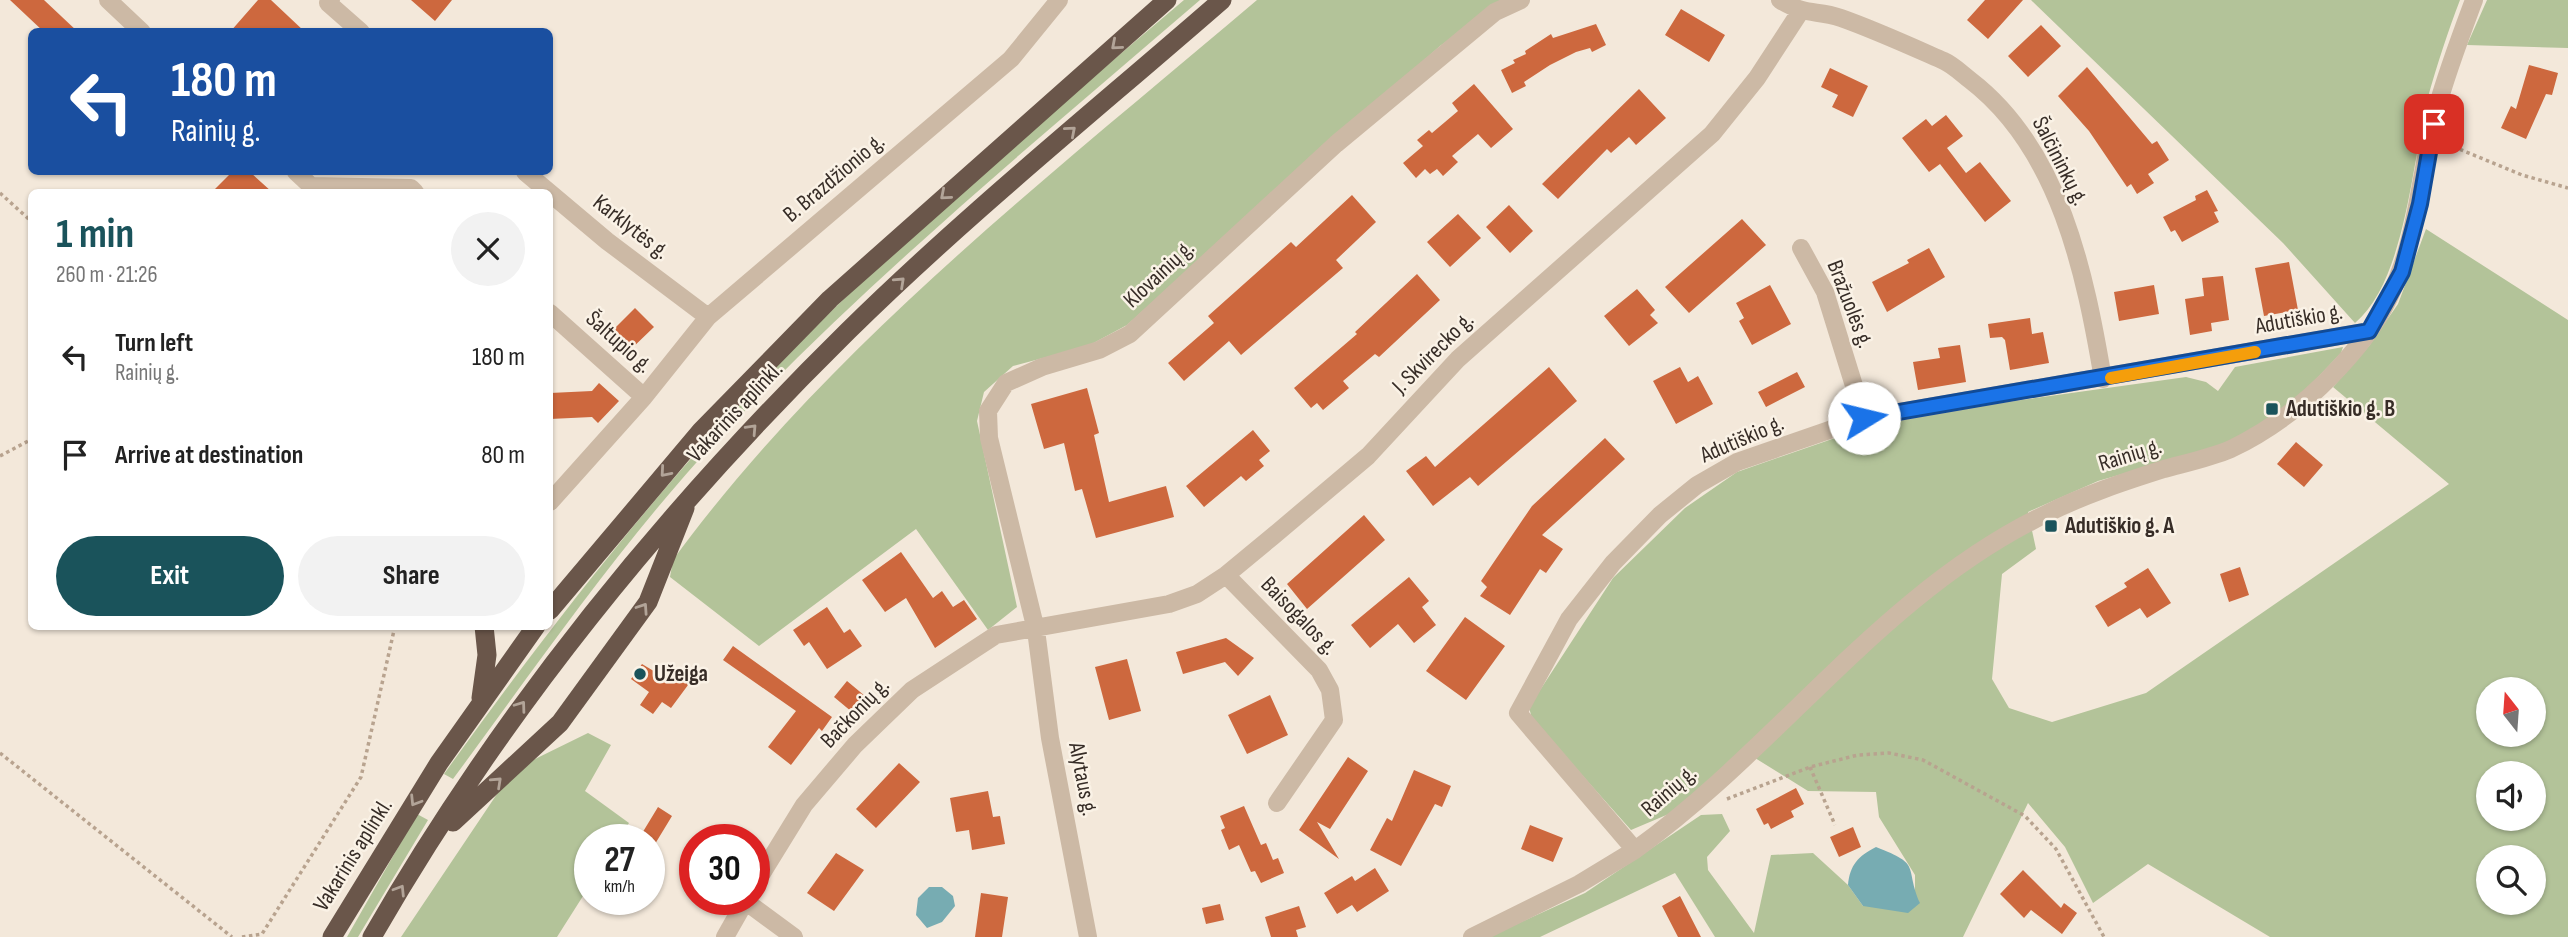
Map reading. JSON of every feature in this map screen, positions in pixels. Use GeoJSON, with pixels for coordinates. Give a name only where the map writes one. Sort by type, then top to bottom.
{"type":"FeatureCollection","features":[{"type":"Feature","properties":{"kind":"highway","name":"Vakarinis aplinkl."},"geometry":{"type":"LineString","coordinates":[[553,606],[701,431],[830,299],[1167,0]]}},
{"type":"Feature","properties":{"kind":"highway","name":"Vakarinis aplinkl."},"geometry":{"type":"LineString","coordinates":[[372,937],[429,844],[520,708],[621,576],[689,497],[770,409],[943,242],[1222,0]]}},
{"type":"Feature","properties":{"kind":"highway"},"geometry":{"type":"LineString","coordinates":[[429,844],[560,723],[648,602],[689,497]]}},
{"type":"Feature","properties":{"kind":"highway"},"geometry":{"type":"LineString","coordinates":[[553,586],[576,578]]}},
{"type":"Feature","properties":{"kind":"highway"},"geometry":{"type":"LineString","coordinates":[[481,703],[487,655],[484,630]]}},
{"type":"Feature","properties":{"kind":"highway","name":"Vakarinis aplinkl."},"geometry":{"type":"LineString","coordinates":[[332,937],[439,763],[533,630]]}},
{"type":"Feature","properties":{"kind":"street"},"geometry":{"type":"LineString","coordinates":[[108,0],[138,28]]}},
{"type":"Feature","properties":{"kind":"street"},"geometry":{"type":"LineString","coordinates":[[331,0],[328,3],[356,28]]}},
{"type":"Feature","properties":{"kind":"street","name":"B. Brazdžionio g."},"geometry":{"type":"LineString","coordinates":[[644,397],[708,317],[1011,59],[1059,0]]}},
{"type":"Feature","properties":{"kind":"street","name":"Klovainių g."},"geometry":{"type":"LineString","coordinates":[[1036,630],[989,438],[988,411],[1006,383],[1042,367],[1099,350],[1130,334],[1355,127],[1495,12],[1521,0]]}},
{"type":"Feature","properties":{"kind":"street"},"geometry":{"type":"LineString","coordinates":[[1780,0],[1800,12]]}},
{"type":"Feature","properties":{"kind":"street","name":"Rainių g."},"geometry":{"type":"LineString","coordinates":[[1635,850],[1682,816],[1895,615],[1983,547],[2104,488],[2228,450],[2270,428],[2306,400],[2369,331],[2402,272],[2420,204],[2437,110],[2474,0]]}},
{"type":"Feature","properties":{"kind":"street","name":"J. Skvirecko g."},"geometry":{"type":"LineString","coordinates":[[1036,630],[1169,604],[1197,594],[1226,575],[1368,456],[1458,359],[1712,134],[1757,78],[1800,12]]}},
{"type":"Feature","properties":{"kind":"street","name":"Šalčininkų g."},"geometry":{"type":"LineString","coordinates":[[1800,12],[1838,16],[1947,63],[1992,97],[2020,129],[2055,195],[2084,279],[2103,379]]}},
{"type":"Feature","properties":{"kind":"street"},"geometry":{"type":"LineString","coordinates":[[299,175],[311,186],[412,189]]}},
{"type":"Feature","properties":{"kind":"street","name":"Karklytės g."},"geometry":{"type":"LineString","coordinates":[[529,175],[545,189]]}},
{"type":"Feature","properties":{"kind":"street","name":"Karklytės g."},"geometry":{"type":"LineString","coordinates":[[553,196],[607,241],[708,317]]}},
{"type":"Feature","properties":{"kind":"street","name":"Bražuolės g."},"geometry":{"type":"LineString","coordinates":[[1801,248],[1825,292],[1864,418]]}},
{"type":"Feature","properties":{"kind":"street","name":"Šaltupio g."},"geometry":{"type":"LineString","coordinates":[[553,316],[644,397],[553,499]]}},
{"type":"Feature","properties":{"kind":"street","name":"Adutiškio g."},"geometry":{"type":"LineString","coordinates":[[1635,850],[1518,713],[1569,619],[1612,564],[1660,515],[1697,485],[1737,462],[1864,418],[2103,379],[2369,331]]}},
{"type":"Feature","properties":{"kind":"street","name":"Baisogalos g."},"geometry":{"type":"LineString","coordinates":[[1226,575],[1320,670],[1330,690],[1334,720],[1277,803]]}},
{"type":"Feature","properties":{"kind":"street","name":"Bačkonių g."},"geometry":{"type":"LineString","coordinates":[[770,861],[804,805],[855,745],[912,690],[996,635],[1036,630]]}},
{"type":"Feature","properties":{"kind":"street","name":"Alytaus g."},"geometry":{"type":"LineString","coordinates":[[1036,630],[1050,738],[1088,937]]}},
{"type":"Feature","properties":{"kind":"street"},"geometry":{"type":"LineString","coordinates":[[1472,937],[1579,884],[1635,850]]}},
{"type":"Feature","properties":{"kind":"street","name":"Bačkonių g."},"geometry":{"type":"LineString","coordinates":[[725,937],[738,915]]}},
{"type":"Feature","properties":{"kind":"street"},"geometry":{"type":"LineString","coordinates":[[770,915],[794,937]]}},
{"type":"Feature","properties":{"kind":"path"},"geometry":{"type":"LineString","coordinates":[[2432,138],[2522,175],[2568,188]]}},
{"type":"Feature","properties":{"kind":"path"},"geometry":{"type":"LineString","coordinates":[[0,193],[28,218]]}},
{"type":"Feature","properties":{"kind":"path"},"geometry":{"type":"LineString","coordinates":[[0,456],[28,441]]}},
{"type":"Feature","properties":{"kind":"path"},"geometry":{"type":"LineString","coordinates":[[242,937],[262,934],[361,777],[394,630]]}},
{"type":"Feature","properties":{"kind":"path"},"geometry":{"type":"LineString","coordinates":[[0,753],[232,937]]}},
{"type":"Feature","properties":{"kind":"path"},"geometry":{"type":"LineString","coordinates":[[1721,801],[1810,767],[1858,755],[1889,753],[1923,760],[2025,816],[2056,849],[2104,937]]}},
{"type":"Feature","properties":{"kind":"path"},"geometry":{"type":"LineString","coordinates":[[1810,767],[1835,825]]}},
{"type":"Feature","properties":{"kind":"green space"},"geometry":{"type":"Polygon","coordinates":[[[1184,0],[1200,0],[953,213],[774,381],[681,480],[613,563],[453,779],[444,774],[607,559],[676,476],[766,376],[881,264],[1184,0]]]}},
{"type":"Feature","properties":{"kind":"green space"},"geometry":{"type":"Polygon","coordinates":[[[1257,0],[1506,0],[1440,46],[1127,325],[1088,346],[1013,366],[984,392],[977,421],[1017,607],[988,630],[916,529],[759,646],[670,577],[673,560],[735,482],[802,406],[873,334],[1025,196],[1257,0]]]}},
{"type":"Feature","properties":{"kind":"green space"},"geometry":{"type":"Polygon","coordinates":[[[2031,0],[2460,0],[2428,97],[2405,218],[2396,249],[2386,279],[2372,304],[2355,323],[2283,243],[2031,0]]]}},
{"type":"Feature","properties":{"kind":"green space"},"geometry":{"type":"Polygon","coordinates":[[[2487,0],[2568,0],[2568,48],[2467,45],[2487,0]]]}},
{"type":"Feature","properties":{"kind":"green space"},"geometry":{"type":"Polygon","coordinates":[[[2426,229],[2568,320],[2568,937],[2270,937],[2148,864],[2093,903],[2065,847],[2028,803],[1963,937],[1715,937],[1675,873],[1540,937],[1488,937],[1585,893],[1701,815],[1722,814],[1730,831],[1707,857],[1708,870],[1754,933],[1771,855],[1813,853],[1848,885],[1863,906],[1915,891],[1915,875],[1879,817],[1876,792],[1808,791],[1747,753],[1697,802],[1631,830],[1532,719],[1529,707],[1613,578],[1685,508],[1737,472],[1864,428],[1958,409],[2186,377],[2206,382],[2218,391],[2235,367],[2343,347],[2341,353],[2297,399],[2274,417],[2227,444],[2098,481],[2028,512],[2036,549],[2002,574],[1992,679],[2009,708],[2052,722],[2146,693],[2449,484],[2333,387],[2369,346],[2398,304],[2426,229]]]}},
{"type":"Feature","properties":{"kind":"green space"},"geometry":{"type":"Polygon","coordinates":[[[588,733],[611,745],[585,791],[629,823],[574,824],[574,910],[557,937],[401,937],[499,791],[533,760],[588,733]]]}},
{"type":"Feature","properties":{"kind":"green space"},"geometry":{"type":"Polygon","coordinates":[[[417,814],[428,820],[358,937],[347,937],[417,814]]]}},
{"type":"Feature","properties":{"kind":"water"},"geometry":{"type":"Polygon","coordinates":[[[1876,847],[1900,858],[1910,868],[1920,903],[1908,913],[1863,906],[1848,885],[1856,862],[1876,847]]]}},
{"type":"Feature","properties":{"kind":"water"},"geometry":{"type":"Polygon","coordinates":[[[929,887],[942,887],[953,896],[955,906],[942,922],[927,928],[916,915],[918,898],[929,887]]]}},
{"type":"Feature","properties":{"kind":"building"},"geometry":{"type":"Polygon","coordinates":[[[10,0],[44,0],[74,28],[40,28],[10,0]]]}},
{"type":"Feature","properties":{"kind":"building"},"geometry":{"type":"Polygon","coordinates":[[[258,0],[271,0],[301,28],[234,28],[258,0]]]}},
{"type":"Feature","properties":{"kind":"building"},"geometry":{"type":"Polygon","coordinates":[[[411,0],[452,0],[435,21],[411,0]]]}},
{"type":"Feature","properties":{"kind":"building"},"geometry":{"type":"Polygon","coordinates":[[[1985,0],[2023,0],[1988,39],[1967,20],[1985,0]]]}},
{"type":"Feature","properties":{"kind":"building"},"geometry":{"type":"Polygon","coordinates":[[[1681,9],[1725,35],[1709,62],[1665,35],[1681,9]]]}},
{"type":"Feature","properties":{"kind":"building"},"geometry":{"type":"Polygon","coordinates":[[[1596,24],[1606,45],[1592,52],[1590,48],[1576,52],[1550,65],[1524,82],[1526,86],[1512,93],[1501,70],[1515,63],[1513,60],[1526,54],[1525,51],[1551,34],[1553,38],[1596,24]]]}},
{"type":"Feature","properties":{"kind":"building"},"geometry":{"type":"Polygon","coordinates":[[[2041,25],[2061,46],[2028,77],[2008,56],[2041,25]]]}},
{"type":"Feature","properties":{"kind":"building"},"geometry":{"type":"Polygon","coordinates":[[[2529,65],[2558,73],[2552,95],[2546,94],[2526,139],[2501,128],[2511,106],[2516,109],[2529,65]]]}},
{"type":"Feature","properties":{"kind":"building"},"geometry":{"type":"Polygon","coordinates":[[[2087,67],[2152,144],[2157,141],[2169,160],[2148,174],[2154,183],[2137,194],[2131,184],[2127,187],[2089,131],[2058,96],[2087,67]]]}},
{"type":"Feature","properties":{"kind":"building"},"geometry":{"type":"Polygon","coordinates":[[[1830,68],[1868,86],[1853,117],[1832,107],[1838,95],[1821,87],[1830,68]]]}},
{"type":"Feature","properties":{"kind":"building"},"geometry":{"type":"Polygon","coordinates":[[[1474,84],[1513,129],[1491,148],[1478,134],[1452,156],[1458,162],[1443,176],[1437,169],[1430,174],[1425,169],[1416,178],[1403,163],[1423,146],[1417,140],[1429,130],[1432,133],[1458,111],[1452,103],[1474,84]]]}},
{"type":"Feature","properties":{"kind":"building"},"geometry":{"type":"Polygon","coordinates":[[[1639,89],[1666,118],[1636,145],[1629,137],[1611,153],[1607,149],[1558,199],[1542,184],[1639,89]]]}},
{"type":"Feature","properties":{"kind":"building"},"geometry":{"type":"Polygon","coordinates":[[[1946,115],[1963,136],[1947,148],[1966,173],[1980,162],[2011,201],[1985,222],[1940,164],[1929,172],[1902,138],[1926,119],[1932,126],[1946,115]]]}},
{"type":"Feature","properties":{"kind":"building"},"geometry":{"type":"Polygon","coordinates":[[[229,175],[253,175],[269,189],[215,189],[229,175]]]}},
{"type":"Feature","properties":{"kind":"building"},"geometry":{"type":"Polygon","coordinates":[[[2207,190],[2218,211],[2214,212],[2219,222],[2182,242],[2175,230],[2171,232],[2163,217],[2196,200],[2195,196],[2207,190]]]}},
{"type":"Feature","properties":{"kind":"building"},"geometry":{"type":"Polygon","coordinates":[[[1352,195],[1376,222],[1336,260],[1343,268],[1241,355],[1229,341],[1184,381],[1168,363],[1214,323],[1208,316],[1291,242],[1296,247],[1352,195]]]}},
{"type":"Feature","properties":{"kind":"building"},"geometry":{"type":"Polygon","coordinates":[[[1509,205],[1533,231],[1510,253],[1486,227],[1509,205]]]}},
{"type":"Feature","properties":{"kind":"building"},"geometry":{"type":"Polygon","coordinates":[[[1458,214],[1481,238],[1450,267],[1427,242],[1458,214]]]}},
{"type":"Feature","properties":{"kind":"building"},"geometry":{"type":"Polygon","coordinates":[[[1742,219],[1766,245],[1689,313],[1665,287],[1742,219]]]}},
{"type":"Feature","properties":{"kind":"building"},"geometry":{"type":"Polygon","coordinates":[[[1929,248],[1945,277],[1887,312],[1872,282],[1909,263],[1907,260],[1929,248]]]}},
{"type":"Feature","properties":{"kind":"building"},"geometry":{"type":"Polygon","coordinates":[[[2289,262],[2298,310],[2264,316],[2255,268],[2289,262]]]}},
{"type":"Feature","properties":{"kind":"building"},"geometry":{"type":"Polygon","coordinates":[[[1417,274],[1440,300],[1379,357],[1375,354],[1343,381],[1349,388],[1323,410],[1317,403],[1311,408],[1294,388],[1357,334],[1355,332],[1417,274]]]}},
{"type":"Feature","properties":{"kind":"building"},"geometry":{"type":"Polygon","coordinates":[[[2223,276],[2229,320],[2211,323],[2212,331],[2190,335],[2185,299],[2204,296],[2202,278],[2223,276]]]}},
{"type":"Feature","properties":{"kind":"building"},"geometry":{"type":"Polygon","coordinates":[[[1770,285],[1791,324],[1752,345],[1739,321],[1744,318],[1736,303],[1770,285]]]}},
{"type":"Feature","properties":{"kind":"building"},"geometry":{"type":"Polygon","coordinates":[[[2154,285],[2159,314],[2119,321],[2114,292],[2154,285]]]}},
{"type":"Feature","properties":{"kind":"building"},"geometry":{"type":"Polygon","coordinates":[[[1637,289],[1655,310],[1650,315],[1658,323],[1629,346],[1604,316],[1637,289]]]}},
{"type":"Feature","properties":{"kind":"building"},"geometry":{"type":"Polygon","coordinates":[[[635,308],[654,327],[628,352],[610,333],[635,308]]]}},
{"type":"Feature","properties":{"kind":"building"},"geometry":{"type":"Polygon","coordinates":[[[2030,318],[2032,334],[2043,332],[2049,363],[2010,370],[2005,340],[2002,337],[1990,338],[1988,324],[2030,318]]]}},
{"type":"Feature","properties":{"kind":"building"},"geometry":{"type":"Polygon","coordinates":[[[1960,345],[1966,382],[1918,390],[1913,362],[1940,358],[1938,348],[1960,345]]]}},
{"type":"Feature","properties":{"kind":"building"},"geometry":{"type":"Polygon","coordinates":[[[1549,367],[1577,401],[1478,486],[1470,477],[1433,506],[1406,471],[1426,456],[1435,467],[1549,367]]]}},
{"type":"Feature","properties":{"kind":"building"},"geometry":{"type":"Polygon","coordinates":[[[1680,367],[1688,382],[1698,376],[1713,404],[1676,424],[1653,381],[1680,367]]]}},
{"type":"Feature","properties":{"kind":"building"},"geometry":{"type":"Polygon","coordinates":[[[1797,372],[1805,387],[1766,407],[1758,392],[1797,372]]]}},
{"type":"Feature","properties":{"kind":"building"},"geometry":{"type":"Polygon","coordinates":[[[599,383],[619,401],[598,423],[592,417],[553,419],[553,393],[592,391],[599,383]]]}},
{"type":"Feature","properties":{"kind":"building"},"geometry":{"type":"Polygon","coordinates":[[[1087,388],[1099,433],[1094,435],[1109,502],[1166,486],[1174,517],[1096,538],[1082,489],[1075,491],[1064,443],[1044,449],[1031,404],[1087,388]]]}},
{"type":"Feature","properties":{"kind":"building"},"geometry":{"type":"Polygon","coordinates":[[[1253,430],[1270,451],[1259,460],[1264,466],[1246,481],[1241,476],[1204,507],[1186,486],[1253,430]]]}},
{"type":"Feature","properties":{"kind":"building"},"geometry":{"type":"Polygon","coordinates":[[[1605,438],[1625,459],[1542,535],[1563,549],[1546,573],[1540,569],[1510,615],[1480,596],[1487,587],[1481,581],[1532,506],[1605,438]]]}},
{"type":"Feature","properties":{"kind":"building"},"geometry":{"type":"Polygon","coordinates":[[[2296,442],[2323,465],[2304,487],[2277,464],[2296,442]]]}},
{"type":"Feature","properties":{"kind":"building"},"geometry":{"type":"Polygon","coordinates":[[[1364,515],[1385,540],[1307,609],[1287,584],[1364,515]]]}},
{"type":"Feature","properties":{"kind":"building"},"geometry":{"type":"Polygon","coordinates":[[[901,552],[933,598],[942,591],[953,607],[964,600],[977,619],[935,648],[906,598],[885,612],[862,580],[901,552]]]}},
{"type":"Feature","properties":{"kind":"building"},"geometry":{"type":"Polygon","coordinates":[[[2240,567],[2249,595],[2229,602],[2220,574],[2240,567]]]}},
{"type":"Feature","properties":{"kind":"building"},"geometry":{"type":"Polygon","coordinates":[[[2148,568],[2171,603],[2147,618],[2140,608],[2108,627],[2095,606],[2127,587],[2124,583],[2148,568]]]}},
{"type":"Feature","properties":{"kind":"building"},"geometry":{"type":"Polygon","coordinates":[[[1409,577],[1429,601],[1422,607],[1436,625],[1414,643],[1398,624],[1370,648],[1351,625],[1409,577]]]}},
{"type":"Feature","properties":{"kind":"building"},"geometry":{"type":"Polygon","coordinates":[[[827,607],[844,633],[850,629],[862,646],[827,669],[809,642],[804,646],[793,630],[827,607]]]}},
{"type":"Feature","properties":{"kind":"building"},"geometry":{"type":"Polygon","coordinates":[[[1465,617],[1505,646],[1466,700],[1426,671],[1465,617]]]}},
{"type":"Feature","properties":{"kind":"building"},"geometry":{"type":"Polygon","coordinates":[[[1226,638],[1254,658],[1238,676],[1225,662],[1183,674],[1176,652],[1226,638]]]}},
{"type":"Feature","properties":{"kind":"building"},"geometry":{"type":"Polygon","coordinates":[[[733,646],[832,717],[822,731],[819,728],[791,765],[768,747],[796,711],[723,660],[733,646]]]}},
{"type":"Feature","properties":{"kind":"building"},"geometry":{"type":"Polygon","coordinates":[[[1127,659],[1141,711],[1109,720],[1095,667],[1127,659]]]}},
{"type":"Feature","properties":{"kind":"building"},"geometry":{"type":"Polygon","coordinates":[[[642,664],[662,676],[670,666],[691,681],[671,708],[662,702],[653,714],[640,705],[649,692],[631,679],[642,664]]]}},
{"type":"Feature","properties":{"kind":"building"},"geometry":{"type":"Polygon","coordinates":[[[847,681],[865,696],[852,712],[834,697],[847,681]]]}},
{"type":"Feature","properties":{"kind":"building"},"geometry":{"type":"Polygon","coordinates":[[[1270,695],[1288,735],[1247,754],[1228,715],[1270,695]]]}},
{"type":"Feature","properties":{"kind":"building"},"geometry":{"type":"Polygon","coordinates":[[[1348,757],[1368,771],[1330,829],[1317,822],[1339,859],[1299,830],[1348,757]]]}},
{"type":"Feature","properties":{"kind":"building"},"geometry":{"type":"Polygon","coordinates":[[[899,763],[920,782],[876,828],[856,809],[899,763]]]}},
{"type":"Feature","properties":{"kind":"building"},"geometry":{"type":"Polygon","coordinates":[[[1414,770],[1451,786],[1442,807],[1435,804],[1401,866],[1370,850],[1387,818],[1392,821],[1414,770]]]}},
{"type":"Feature","properties":{"kind":"building"},"geometry":{"type":"Polygon","coordinates":[[[1796,788],[1804,804],[1791,811],[1794,817],[1771,829],[1768,823],[1764,825],[1756,809],[1796,788]]]}},
{"type":"Feature","properties":{"kind":"building"},"geometry":{"type":"Polygon","coordinates":[[[988,791],[993,817],[1000,816],[1005,844],[972,850],[969,830],[956,832],[950,798],[988,791]]]}},
{"type":"Feature","properties":{"kind":"building"},"geometry":{"type":"Polygon","coordinates":[[[1244,806],[1261,845],[1266,843],[1273,860],[1278,858],[1284,873],[1261,883],[1255,871],[1251,872],[1239,845],[1229,850],[1221,830],[1225,828],[1220,816],[1244,806]]]}},
{"type":"Feature","properties":{"kind":"building"},"geometry":{"type":"Polygon","coordinates":[[[658,807],[672,816],[665,828],[665,824],[648,824],[658,807]]]}},
{"type":"Feature","properties":{"kind":"building"},"geometry":{"type":"Polygon","coordinates":[[[1530,825],[1563,838],[1553,862],[1521,849],[1530,825]]]}},
{"type":"Feature","properties":{"kind":"building"},"geometry":{"type":"Polygon","coordinates":[[[1853,827],[1861,847],[1839,857],[1830,837],[1853,827]]]}},
{"type":"Feature","properties":{"kind":"building"},"geometry":{"type":"Polygon","coordinates":[[[836,853],[864,870],[834,911],[807,893],[836,853]]]}},
{"type":"Feature","properties":{"kind":"building"},"geometry":{"type":"Polygon","coordinates":[[[1375,868],[1389,891],[1357,912],[1352,905],[1337,914],[1324,893],[1352,876],[1355,881],[1375,868]]]}},
{"type":"Feature","properties":{"kind":"building"},"geometry":{"type":"Polygon","coordinates":[[[2023,870],[2061,908],[2064,903],[2077,913],[2062,934],[2031,910],[2024,918],[2000,894],[2023,870]]]}},
{"type":"Feature","properties":{"kind":"building"},"geometry":{"type":"Polygon","coordinates":[[[981,893],[1008,897],[1002,937],[975,937],[981,893]]]}},
{"type":"Feature","properties":{"kind":"building"},"geometry":{"type":"Polygon","coordinates":[[[1680,896],[1701,937],[1678,937],[1662,906],[1680,896]]]}},
{"type":"Feature","properties":{"kind":"building"},"geometry":{"type":"Polygon","coordinates":[[[1220,904],[1224,920],[1206,924],[1202,908],[1220,904]]]}},
{"type":"Feature","properties":{"kind":"building"},"geometry":{"type":"Polygon","coordinates":[[[1299,906],[1306,927],[1296,930],[1298,937],[1271,937],[1265,917],[1299,906]]]}},
{"type":"Feature","properties":{"kind":"slow traffic"},"geometry":{"type":"LineString","coordinates":[[2111,378],[2255,352]]}},
{"type":"Feature","properties":{"kind":"place","name":"Adutiškio g. B"},"geometry":{"type":"Point","coordinates":[2272,409]}},
{"type":"Feature","properties":{"kind":"place","name":"Adutiškio g. A"},"geometry":{"type":"Point","coordinates":[2051,526]}},
{"type":"Feature","properties":{"kind":"place","name":"Užeiga"},"geometry":{"type":"Point","coordinates":[640,674]}},
{"type":"Feature","properties":{"kind":"route"},"geometry":{"type":"LineString","coordinates":[[1864,418],[2103,379],[2369,331],[2402,272],[2420,204],[2434,124]]}}]}
